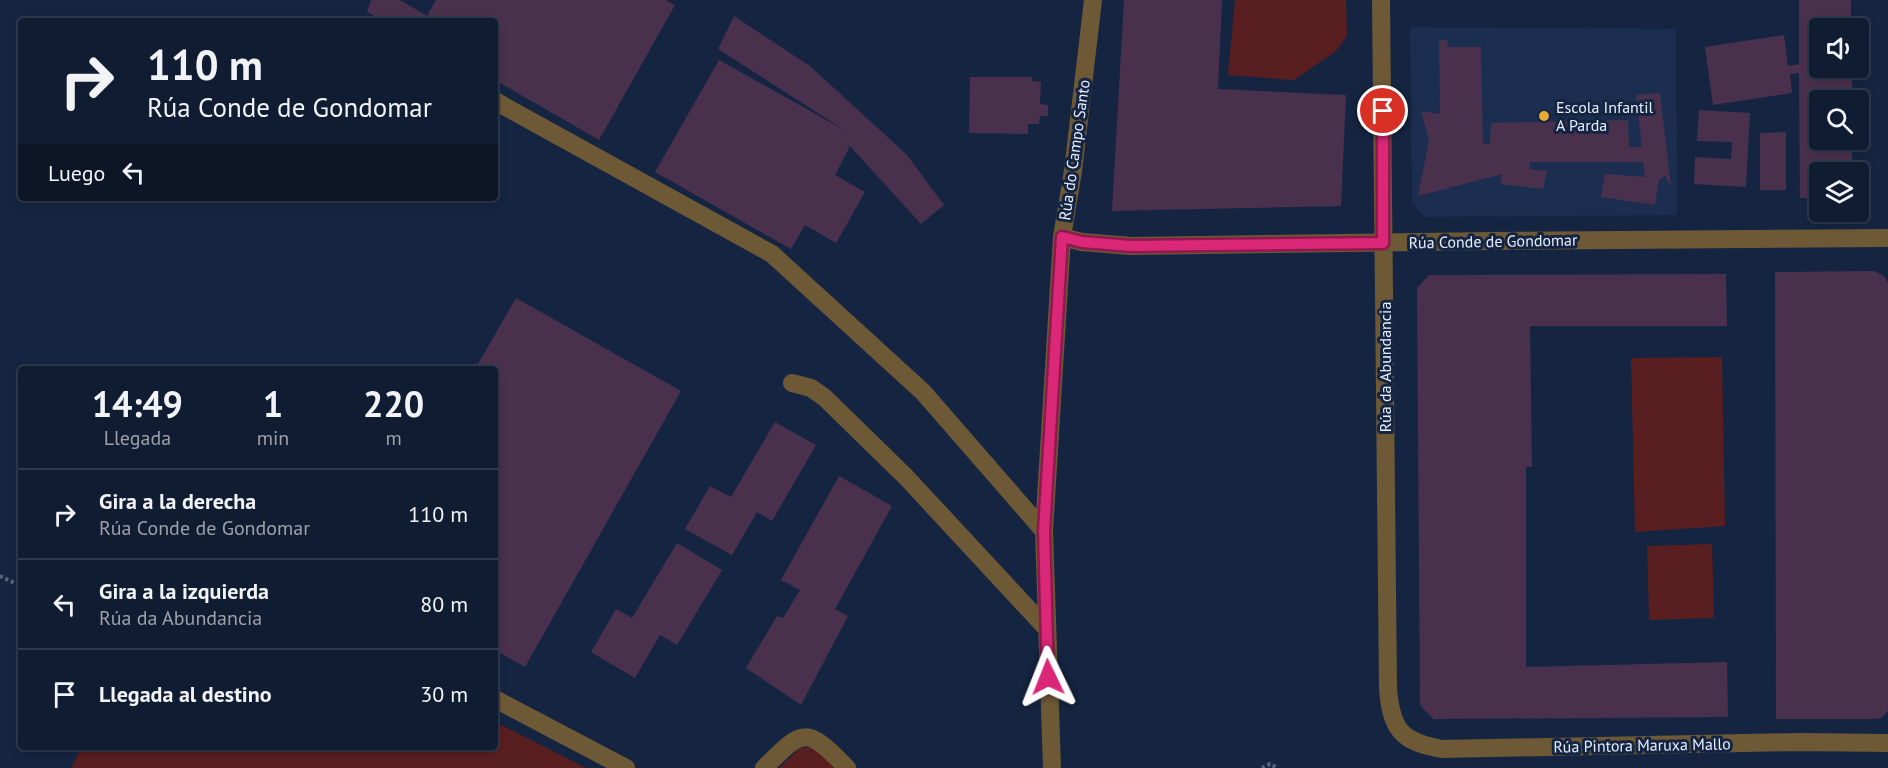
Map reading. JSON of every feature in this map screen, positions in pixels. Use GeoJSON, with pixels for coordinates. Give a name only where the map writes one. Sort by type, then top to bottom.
{"type":"FeatureCollection","features":[{"type":"Feature","properties":{"kind":"street","name":"Rúa do Campo Santo"},"geometry":{"type":"LineString","coordinates":[[1052,768],[1044,531],[1062,237],[1073,171],[1093,0]]}},
{"type":"Feature","properties":{"kind":"street","name":"Rúa da Abundancia"},"geometry":{"type":"LineString","coordinates":[[1381,0],[1388,688],[1393,718],[1401,732]]}},
{"type":"Feature","properties":{"kind":"street"},"geometry":{"type":"LineString","coordinates":[[498,103],[772,254],[923,392],[1044,531]]}},
{"type":"Feature","properties":{"kind":"street","name":"Rúa Conde de Gondomar"},"geometry":{"type":"LineString","coordinates":[[1062,237],[1082,242],[1131,246],[1888,238]]}},
{"type":"Feature","properties":{"kind":"street"},"geometry":{"type":"LineString","coordinates":[[792,383],[811,388],[833,405],[906,477],[1047,629]]}},
{"type":"Feature","properties":{"kind":"street"},"geometry":{"type":"LineString","coordinates":[[498,701],[626,768]]}},
{"type":"Feature","properties":{"kind":"street","name":"Rúa Pintora Maruxa Mallo"},"geometry":{"type":"LineString","coordinates":[[1401,732],[1411,741],[1442,749],[1799,742],[1888,743]]}},
{"type":"Feature","properties":{"kind":"street"},"geometry":{"type":"LineString","coordinates":[[764,768],[788,744],[800,737],[812,738],[824,745],[847,768]]}},
{"type":"Feature","properties":{"kind":"path"},"geometry":{"type":"LineString","coordinates":[[0,576],[18,585]]}},
{"type":"Feature","properties":{"kind":"path"},"geometry":{"type":"LineString","coordinates":[[1263,768],[1270,764],[1278,768]]}},
{"type":"Feature","properties":{"kind":"shaded area"},"geometry":{"type":"Polygon","coordinates":[[[1235,0],[1346,0],[1347,36],[1336,51],[1294,80],[1228,75],[1235,0]]]}},
{"type":"Feature","properties":{"kind":"shaded area","name":"Escola Infantil A Parda"},"geometry":{"type":"Polygon","coordinates":[[[1410,27],[1676,29],[1677,215],[1425,217],[1412,203],[1410,27]]]}},
{"type":"Feature","properties":{"kind":"shaded area"},"geometry":{"type":"Polygon","coordinates":[[[1722,357],[1725,526],[1635,532],[1631,358],[1722,357]]]}},
{"type":"Feature","properties":{"kind":"shaded area"},"geometry":{"type":"Polygon","coordinates":[[[1712,544],[1714,618],[1649,620],[1647,546],[1712,544]]]}},
{"type":"Feature","properties":{"kind":"shaded area"},"geometry":{"type":"Polygon","coordinates":[[[498,724],[586,768],[71,768],[80,750],[498,750],[498,724]]]}},
{"type":"Feature","properties":{"kind":"shaded area"},"geometry":{"type":"Polygon","coordinates":[[[820,747],[840,768],[779,768],[800,748],[820,747]]]}},
{"type":"Feature","properties":{"kind":"building"},"geometry":{"type":"Polygon","coordinates":[[[371,0],[400,0],[427,16],[436,0],[665,0],[675,5],[599,140],[498,82],[498,18],[379,18],[367,12],[371,0]]]}},
{"type":"Feature","properties":{"kind":"building"},"geometry":{"type":"Polygon","coordinates":[[[1124,0],[1222,0],[1218,89],[1346,95],[1341,206],[1112,211],[1124,0]]]}},
{"type":"Feature","properties":{"kind":"building"},"geometry":{"type":"Polygon","coordinates":[[[1799,0],[1851,0],[1851,18],[1809,18],[1809,78],[1852,78],[1852,90],[1809,90],[1809,150],[1852,150],[1852,162],[1809,162],[1809,198],[1800,198],[1799,73],[1790,74],[1792,93],[1713,105],[1705,47],[1784,35],[1788,66],[1799,64],[1799,0]]]}},
{"type":"Feature","properties":{"kind":"building"},"geometry":{"type":"Polygon","coordinates":[[[734,16],[810,66],[907,155],[944,205],[921,224],[850,146],[835,175],[865,192],[836,243],[805,225],[791,249],[655,172],[719,60],[846,131],[718,49],[734,16]]]}},
{"type":"Feature","properties":{"kind":"building"},"geometry":{"type":"Polygon","coordinates":[[[1439,40],[1447,40],[1448,47],[1481,47],[1483,144],[1490,144],[1491,123],[1628,120],[1629,147],[1642,147],[1636,95],[1660,93],[1671,187],[1665,176],[1659,180],[1655,205],[1601,197],[1605,174],[1645,177],[1643,162],[1530,162],[1530,169],[1547,171],[1543,189],[1500,184],[1502,174],[1418,196],[1429,140],[1421,111],[1440,114],[1439,40]]]}},
{"type":"Feature","properties":{"kind":"building"},"geometry":{"type":"Polygon","coordinates":[[[970,77],[1032,77],[1032,81],[1041,82],[1040,104],[1048,105],[1048,116],[1040,116],[1039,124],[1028,124],[1028,134],[969,133],[970,77]]]}},
{"type":"Feature","properties":{"kind":"building"},"geometry":{"type":"Polygon","coordinates":[[[1699,110],[1750,113],[1746,187],[1694,184],[1695,157],[1731,159],[1732,142],[1697,141],[1699,110]]]}},
{"type":"Feature","properties":{"kind":"building"},"geometry":{"type":"Polygon","coordinates":[[[1786,132],[1786,190],[1760,190],[1760,133],[1786,132]]]}},
{"type":"Feature","properties":{"kind":"building"},"geometry":{"type":"Polygon","coordinates":[[[1874,271],[1884,276],[1888,283],[1888,711],[1881,718],[1876,719],[1776,719],[1775,272],[1874,271]]]}},
{"type":"Feature","properties":{"kind":"building"},"geometry":{"type":"Polygon","coordinates":[[[1726,274],[1727,326],[1530,326],[1532,467],[1526,467],[1526,667],[1727,662],[1728,717],[1433,719],[1420,705],[1417,288],[1429,275],[1726,274]]]}},
{"type":"Feature","properties":{"kind":"building"},"geometry":{"type":"Polygon","coordinates":[[[516,298],[681,391],[525,667],[498,652],[498,366],[477,366],[516,298]]]}},
{"type":"Feature","properties":{"kind":"building"},"geometry":{"type":"Polygon","coordinates":[[[775,422],[816,445],[772,521],[757,512],[732,555],[685,529],[710,486],[731,497],[775,422]]]}},
{"type":"Feature","properties":{"kind":"building"},"geometry":{"type":"Polygon","coordinates":[[[839,476],[892,506],[835,609],[848,616],[801,705],[746,668],[777,616],[783,618],[800,590],[781,580],[839,476]]]}},
{"type":"Feature","properties":{"kind":"building"},"geometry":{"type":"Polygon","coordinates":[[[677,543],[722,570],[677,645],[660,635],[635,678],[591,652],[616,609],[632,618],[677,543]]]}},
{"type":"Feature","properties":{"kind":"place","name":"Escola Infantil A Parda"},"geometry":{"type":"Point","coordinates":[1544,116]}},
{"type":"Feature","properties":{"kind":"route"},"geometry":{"type":"LineString","coordinates":[[1048,677],[1044,531],[1062,237],[1082,242],[1131,246],[1383,243],[1383,111]]}}]}
